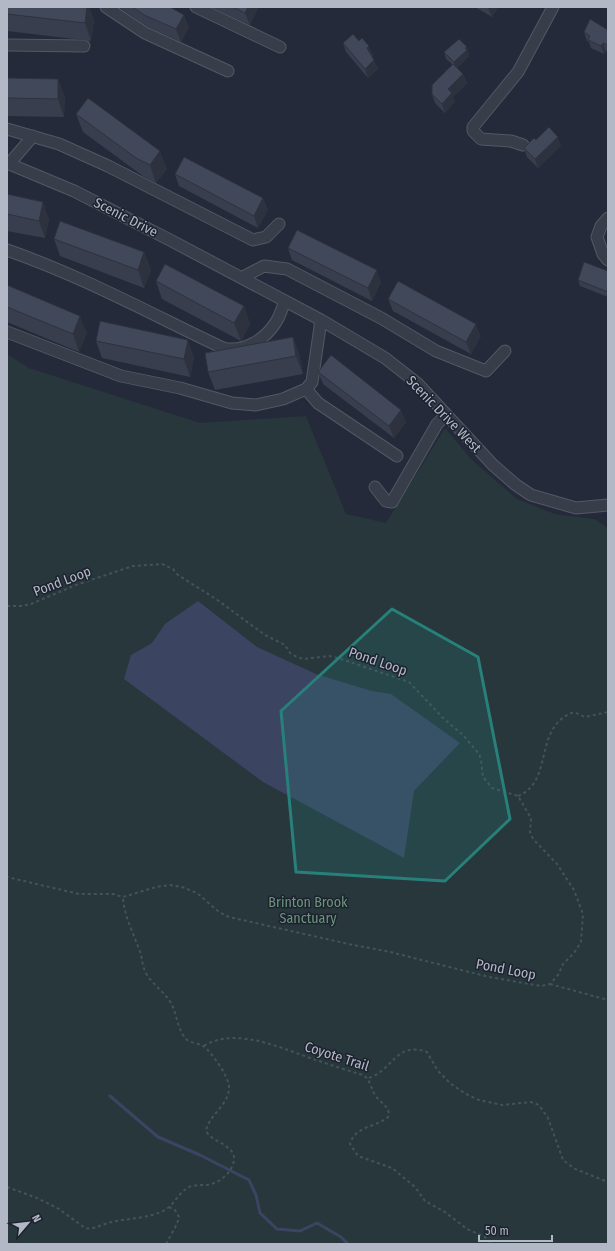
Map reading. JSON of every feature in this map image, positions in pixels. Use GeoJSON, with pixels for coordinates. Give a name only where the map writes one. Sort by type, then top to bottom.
{"type":"FeatureCollection","features":[{"type":"Feature","properties":{"kind":"street"},"geometry":{"type":"LineString","coordinates":[[106,7],[145,33],[228,71]]}},
{"type":"Feature","properties":{"kind":"street"},"geometry":{"type":"LineString","coordinates":[[196,7],[280,47]]}},
{"type":"Feature","properties":{"kind":"street"},"geometry":{"type":"LineString","coordinates":[[523,145],[511,141],[481,139],[473,131],[473,127],[518,72],[553,7]]}},
{"type":"Feature","properties":{"kind":"street"},"geometry":{"type":"LineString","coordinates":[[7,45],[84,46]]}},
{"type":"Feature","properties":{"kind":"street"},"geometry":{"type":"LineString","coordinates":[[7,128],[59,144],[108,166],[253,240],[266,237],[280,224]]}},
{"type":"Feature","properties":{"kind":"street"},"geometry":{"type":"LineString","coordinates":[[8,163],[33,136]]}},
{"type":"Feature","properties":{"kind":"street","name":"Scenic Drive"},"geometry":{"type":"LineString","coordinates":[[8,163],[74,191],[242,277]]}},
{"type":"Feature","properties":{"kind":"street"},"geometry":{"type":"LineString","coordinates":[[608,218],[601,226],[597,237],[603,254],[608,260]]}},
{"type":"Feature","properties":{"kind":"street"},"geometry":{"type":"LineString","coordinates":[[7,250],[49,264],[139,306],[222,348],[231,350],[248,347],[262,337],[276,322],[285,301]]}},
{"type":"Feature","properties":{"kind":"street"},"geometry":{"type":"LineString","coordinates":[[242,277],[264,266],[287,269],[381,318],[436,351],[486,371],[505,350]]}},
{"type":"Feature","properties":{"kind":"street","name":"Scenic Drive West"},"geometry":{"type":"LineString","coordinates":[[242,277],[321,320],[385,358],[417,383],[493,465],[516,485],[531,495],[576,508],[608,505]]}},
{"type":"Feature","properties":{"kind":"street"},"geometry":{"type":"LineString","coordinates":[[7,332],[121,376],[180,388],[232,403],[256,405],[283,399],[306,389],[312,382],[321,320]]}},
{"type":"Feature","properties":{"kind":"street"},"geometry":{"type":"LineString","coordinates":[[306,389],[318,403],[396,456]]}},
{"type":"Feature","properties":{"kind":"street"},"geometry":{"type":"LineString","coordinates":[[375,487],[386,501],[392,502],[437,424],[446,415]]}},
{"type":"Feature","properties":{"kind":"path","name":"Pond Loop"},"geometry":{"type":"LineString","coordinates":[[7,606],[22,606],[31,604],[76,585],[133,566],[153,563],[167,565],[178,575],[216,599],[265,635],[285,645],[290,653],[296,656],[303,659],[328,656],[338,658],[409,682],[443,718],[463,734],[479,754],[484,777],[492,788],[518,796],[530,818],[530,832],[533,839],[558,864],[574,890],[583,914],[581,942],[574,953],[563,964],[558,975],[550,984],[541,986],[489,978],[386,951],[229,917],[219,912],[197,893],[182,887],[170,885],[156,887],[123,897],[112,894],[79,894],[7,877]]}},
{"type":"Feature","properties":{"kind":"path"},"geometry":{"type":"LineString","coordinates":[[518,796],[527,793],[532,786],[544,759],[549,735],[555,724],[567,714],[574,712],[585,717],[608,712]]}},
{"type":"Feature","properties":{"kind":"path"},"geometry":{"type":"LineString","coordinates":[[7,1187],[37,1198],[59,1209],[85,1228],[90,1229],[108,1223],[150,1215],[169,1208],[189,1188],[209,1185],[224,1178],[234,1160],[234,1154],[231,1149],[214,1140],[206,1131],[209,1121],[228,1096],[229,1086],[226,1075],[204,1046],[187,1040],[181,1031],[171,1004],[147,974],[141,961],[140,951],[131,931],[124,908],[123,897]]}},
{"type":"Feature","properties":{"kind":"path"},"geometry":{"type":"LineString","coordinates":[[550,984],[608,1000]]}},
{"type":"Feature","properties":{"kind":"path","name":"Coyote Trail"},"geometry":{"type":"LineString","coordinates":[[204,1046],[212,1041],[220,1039],[269,1043],[364,1075],[368,1079],[382,1072],[394,1058],[408,1049],[418,1049],[427,1052],[438,1071],[451,1084],[466,1094],[479,1100],[502,1105],[531,1102],[539,1105],[548,1118],[563,1160],[575,1169],[608,1182]]}},
{"type":"Feature","properties":{"kind":"path"},"geometry":{"type":"LineString","coordinates":[[368,1079],[375,1095],[387,1107],[389,1116],[384,1121],[357,1131],[352,1137],[350,1144],[354,1151],[365,1159],[392,1168],[415,1188],[425,1201],[445,1212],[467,1229],[485,1237],[492,1244]]}},
{"type":"Feature","properties":{"kind":"path"},"geometry":{"type":"LineString","coordinates":[[166,1244],[177,1224],[179,1217],[175,1210],[169,1208]]}},
{"type":"Feature","properties":{"kind":"highlighted area"},"geometry":{"type":"Polygon","coordinates":[[[392,609],[478,657],[510,819],[445,881],[296,872],[281,711],[392,609]]]}},
{"type":"Feature","properties":{"kind":"green space","name":"Brinton Brook Sanctuary"},"geometry":{"type":"Polygon","coordinates":[[[7,354],[29,368],[200,423],[306,416],[346,514],[386,523],[445,428],[472,460],[517,499],[555,514],[594,519],[608,528],[608,1244],[7,1244],[7,354]]]}},
{"type":"Feature","properties":{"kind":"water"},"geometry":{"type":"Polygon","coordinates":[[[198,601],[257,647],[316,674],[372,691],[391,694],[460,743],[414,791],[404,858],[263,782],[124,679],[131,655],[152,643],[165,624],[198,601]]]}},
{"type":"Feature","properties":{"kind":"building"},"geometry":{"type":"Polygon","coordinates":[[[7,7],[87,7],[85,23],[7,14],[7,7]]]}},
{"type":"Feature","properties":{"kind":"building"},"geometry":{"type":"Polygon","coordinates":[[[132,7],[170,7],[184,15],[176,29],[144,15],[132,7]]]}},
{"type":"Feature","properties":{"kind":"building"},"geometry":{"type":"Polygon","coordinates":[[[233,7],[248,7],[245,13],[233,7]]]}},
{"type":"Feature","properties":{"kind":"building"},"geometry":{"type":"Polygon","coordinates":[[[590,19],[608,30],[608,45],[603,43],[601,46],[588,40],[590,36],[584,32],[590,19]]]}},
{"type":"Feature","properties":{"kind":"building"},"geometry":{"type":"Polygon","coordinates":[[[353,34],[359,41],[362,38],[369,46],[367,48],[374,60],[365,69],[343,43],[353,34]]]}},
{"type":"Feature","properties":{"kind":"building"},"geometry":{"type":"Polygon","coordinates":[[[459,39],[467,47],[465,48],[467,50],[454,62],[444,52],[459,39]]]}},
{"type":"Feature","properties":{"kind":"building"},"geometry":{"type":"Polygon","coordinates":[[[453,64],[463,74],[448,89],[452,93],[442,104],[432,94],[432,85],[453,64]]]}},
{"type":"Feature","properties":{"kind":"building"},"geometry":{"type":"Polygon","coordinates":[[[7,78],[58,79],[58,99],[7,98],[7,78]]]}},
{"type":"Feature","properties":{"kind":"building"},"geometry":{"type":"Polygon","coordinates":[[[88,98],[160,151],[150,165],[136,158],[76,114],[88,98]]]}},
{"type":"Feature","properties":{"kind":"building"},"geometry":{"type":"Polygon","coordinates":[[[549,127],[558,137],[535,159],[524,148],[534,138],[536,140],[549,127]]]}},
{"type":"Feature","properties":{"kind":"building"},"geometry":{"type":"Polygon","coordinates":[[[184,157],[263,198],[254,216],[175,174],[184,157]]]}},
{"type":"Feature","properties":{"kind":"building"},"geometry":{"type":"Polygon","coordinates":[[[7,194],[43,202],[39,221],[7,214],[7,194]]]}},
{"type":"Feature","properties":{"kind":"building"},"geometry":{"type":"Polygon","coordinates":[[[60,221],[144,252],[138,270],[54,239],[60,221]]]}},
{"type":"Feature","properties":{"kind":"building"},"geometry":{"type":"Polygon","coordinates":[[[297,230],[377,270],[368,288],[288,248],[297,230]]]}},
{"type":"Feature","properties":{"kind":"building"},"geometry":{"type":"Polygon","coordinates":[[[584,262],[608,271],[608,292],[578,280],[584,262]]]}},
{"type":"Feature","properties":{"kind":"building"},"geometry":{"type":"Polygon","coordinates":[[[165,264],[244,306],[234,323],[156,281],[165,264]]]}},
{"type":"Feature","properties":{"kind":"building"},"geometry":{"type":"Polygon","coordinates":[[[398,281],[476,324],[466,342],[388,299],[398,281]]]}},
{"type":"Feature","properties":{"kind":"building"},"geometry":{"type":"Polygon","coordinates":[[[7,285],[80,316],[73,334],[7,307],[7,285]]]}},
{"type":"Feature","properties":{"kind":"building"},"geometry":{"type":"Polygon","coordinates":[[[100,321],[188,340],[184,359],[96,341],[100,321]]]}},
{"type":"Feature","properties":{"kind":"building"},"geometry":{"type":"Polygon","coordinates":[[[293,337],[296,356],[208,372],[205,353],[293,337]]]}},
{"type":"Feature","properties":{"kind":"building"},"geometry":{"type":"Polygon","coordinates":[[[331,355],[401,410],[389,426],[318,372],[331,355]]]}},
{"type":"Feature","properties":{"kind":"waterway"},"geometry":{"type":"LineString","coordinates":[[110,1096],[158,1137],[200,1155],[249,1180],[256,1195],[260,1213],[277,1229],[300,1231],[317,1223],[341,1237],[348,1244]]}}]}
